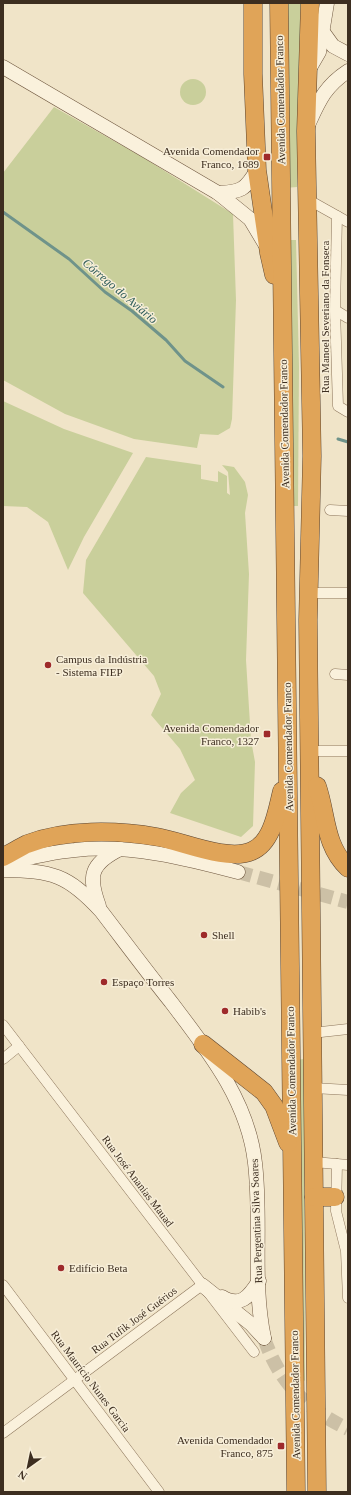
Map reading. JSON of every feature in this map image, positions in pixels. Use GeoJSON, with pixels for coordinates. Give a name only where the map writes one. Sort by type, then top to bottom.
{"type":"FeatureCollection","features":[{"type":"Feature","properties":{"kind":"highway"},"geometry":{"type":"LineString","coordinates":[[253,3],[253,67],[256,106],[257,170],[269,253],[282,311]]}},
{"type":"Feature","properties":{"kind":"highway"},"geometry":{"type":"LineString","coordinates":[[256,106],[267,80],[279,5]]}},
{"type":"Feature","properties":{"kind":"highway","name":"Avenida Comendador Franco"},"geometry":{"type":"LineString","coordinates":[[279,5],[296,1492]]}},
{"type":"Feature","properties":{"kind":"highway","name":"Avenida Comendador Franco"},"geometry":{"type":"LineString","coordinates":[[309,6],[306,75],[306,131],[312,446],[308,593],[317,1492]]}},
{"type":"Feature","properties":{"kind":"highway"},"geometry":{"type":"LineString","coordinates":[[310,759],[330,841],[335,852],[348,868]]}},
{"type":"Feature","properties":{"kind":"highway"},"geometry":{"type":"LineString","coordinates":[[3,857],[27,844],[46,838],[91,833],[114,833],[157,837],[230,854],[252,851],[267,837],[273,825],[288,769]]}},
{"type":"Feature","properties":{"kind":"highway"},"geometry":{"type":"LineString","coordinates":[[203,1044],[264,1092],[274,1106],[292,1154]]}},
{"type":"Feature","properties":{"kind":"highway"},"geometry":{"type":"LineString","coordinates":[[314,1197],[335,1197]]}},
{"type":"Feature","properties":{"kind":"main road","name":"Avenida Comendador Franco"},"geometry":{"type":"LineString","coordinates":[[306,75],[319,52],[327,3]]}},
{"type":"Feature","properties":{"kind":"main road"},"geometry":{"type":"LineString","coordinates":[[309,6],[323,33],[333,46],[348,54]]}},
{"type":"Feature","properties":{"kind":"main road"},"geometry":{"type":"LineString","coordinates":[[3,67],[218,193],[250,218],[259,232],[269,253]]}},
{"type":"Feature","properties":{"kind":"main road"},"geometry":{"type":"LineString","coordinates":[[306,131],[324,93],[338,78],[348,71]]}},
{"type":"Feature","properties":{"kind":"main road"},"geometry":{"type":"LineString","coordinates":[[218,193],[241,190],[249,184],[257,170]]}},
{"type":"Feature","properties":{"kind":"main road"},"geometry":{"type":"LineString","coordinates":[[3,864],[63,851],[120,849],[165,855],[238,872]]}},
{"type":"Feature","properties":{"kind":"main road","name":"Rua Pergentina Silva Soares"},"geometry":{"type":"LineString","coordinates":[[101,911],[92,883],[92,874],[99,863],[120,849]]}},
{"type":"Feature","properties":{"kind":"main road","name":"Rua Pergentina Silva Soares"},"geometry":{"type":"LineString","coordinates":[[3,870],[48,873],[63,878],[85,894],[101,911],[203,1044],[232,1090],[243,1114],[252,1144],[257,1180],[259,1281],[261,1322],[264,1338],[251,1324],[202,1285]]}},
{"type":"Feature","properties":{"kind":"main road"},"geometry":{"type":"LineString","coordinates":[[202,1285],[226,1299],[240,1302],[247,1298],[259,1281]]}},
{"type":"Feature","properties":{"kind":"street"},"geometry":{"type":"LineString","coordinates":[[307,199],[348,222]]}},
{"type":"Feature","properties":{"kind":"street","name":"Rua Manoel Severiano da Fonseca"},"geometry":{"type":"LineString","coordinates":[[337,216],[335,310],[338,406],[348,412]]}},
{"type":"Feature","properties":{"kind":"street"},"geometry":{"type":"LineString","coordinates":[[335,310],[348,318]]}},
{"type":"Feature","properties":{"kind":"street"},"geometry":{"type":"LineString","coordinates":[[330,510],[348,511]]}},
{"type":"Feature","properties":{"kind":"street"},"geometry":{"type":"LineString","coordinates":[[308,593],[348,593]]}},
{"type":"Feature","properties":{"kind":"street"},"geometry":{"type":"LineString","coordinates":[[335,674],[348,674]]}},
{"type":"Feature","properties":{"kind":"street"},"geometry":{"type":"LineString","coordinates":[[310,759],[348,752]]}},
{"type":"Feature","properties":{"kind":"street","name":"Rua José Ananias Mauad"},"geometry":{"type":"LineString","coordinates":[[3,1025],[254,1352]]}},
{"type":"Feature","properties":{"kind":"street"},"geometry":{"type":"LineString","coordinates":[[312,1033],[348,1029]]}},
{"type":"Feature","properties":{"kind":"street"},"geometry":{"type":"LineString","coordinates":[[3,1059],[19,1046]]}},
{"type":"Feature","properties":{"kind":"street"},"geometry":{"type":"LineString","coordinates":[[313,1088],[348,1090]]}},
{"type":"Feature","properties":{"kind":"street"},"geometry":{"type":"LineString","coordinates":[[314,1162],[348,1165]]}},
{"type":"Feature","properties":{"kind":"street"},"geometry":{"type":"LineString","coordinates":[[337,1164],[335,1197],[336,1211],[347,1251],[348,1298]]}},
{"type":"Feature","properties":{"kind":"street","name":"Rua Maurício Nunes Garcia"},"geometry":{"type":"LineString","coordinates":[[3,1285],[159,1492]]}},
{"type":"Feature","properties":{"kind":"street","name":"Rua Tufik José Guérios"},"geometry":{"type":"LineString","coordinates":[[3,1433],[202,1285]]}},
{"type":"Feature","properties":{"kind":"green space"},"geometry":{"type":"Polygon","coordinates":[[[285,3],[301,3],[297,187],[285,188],[285,3]]]}},
{"type":"Feature","properties":{"kind":"green space"},"geometry":{"type":"Polygon","coordinates":[[[193,79],[202,83],[206,92],[202,101],[193,105],[184,101],[180,92],[184,83],[193,79]]]}},
{"type":"Feature","properties":{"kind":"green space"},"geometry":{"type":"Polygon","coordinates":[[[54,107],[144,158],[233,214],[236,300],[232,419],[230,428],[218,435],[200,434],[197,448],[134,439],[65,414],[3,380],[3,173],[54,107]]]}},
{"type":"Feature","properties":{"kind":"green space"},"geometry":{"type":"Polygon","coordinates":[[[287,240],[296,240],[299,366],[298,506],[292,506],[287,240]]]}},
{"type":"Feature","properties":{"kind":"green space"},"geometry":{"type":"Polygon","coordinates":[[[3,401],[64,429],[133,453],[84,537],[68,570],[48,522],[27,507],[3,506],[3,401]]]}},
{"type":"Feature","properties":{"kind":"green space"},"geometry":{"type":"Polygon","coordinates":[[[146,457],[201,465],[201,479],[218,482],[218,471],[227,476],[227,493],[230,495],[228,472],[222,465],[234,467],[245,482],[248,495],[245,513],[249,574],[246,660],[251,740],[255,762],[253,826],[241,837],[170,813],[181,793],[195,780],[180,749],[151,715],[161,694],[154,676],[83,593],[86,560],[146,457]]]}},
{"type":"Feature","properties":{"kind":"green space"},"geometry":{"type":"Polygon","coordinates":[[[304,1059],[305,1381],[297,1375],[294,1060],[304,1059]]]}},
{"type":"Feature","properties":{"kind":"waterway","name":"Córrego do Aviário"},"geometry":{"type":"LineString","coordinates":[[3,212],[69,259],[105,292],[132,311],[166,340],[185,361],[223,387]]}},
{"type":"Feature","properties":{"kind":"waterway","name":"Córrego do Aviário"},"geometry":{"type":"LineString","coordinates":[[338,439],[348,442]]}},
{"type":"Feature","properties":{"kind":"tunnel"},"geometry":{"type":"LineString","coordinates":[[238,872],[348,902]]}},
{"type":"Feature","properties":{"kind":"tunnel"},"geometry":{"type":"LineString","coordinates":[[264,1338],[270,1354],[278,1368],[286,1381],[296,1392],[319,1413],[348,1429]]}},
{"type":"Feature","properties":{"kind":"place","name":"Avenida Comendador Franco, 1689"},"geometry":{"type":"Point","coordinates":[267,157]}},
{"type":"Feature","properties":{"kind":"place","name":"Campus da Indústria - Sistema FIEP"},"geometry":{"type":"Point","coordinates":[48,665]}},
{"type":"Feature","properties":{"kind":"place","name":"Avenida Comendador Franco, 1327"},"geometry":{"type":"Point","coordinates":[267,734]}},
{"type":"Feature","properties":{"kind":"place","name":"Shell"},"geometry":{"type":"Point","coordinates":[204,935]}},
{"type":"Feature","properties":{"kind":"place","name":"Espaço Torres"},"geometry":{"type":"Point","coordinates":[104,982]}},
{"type":"Feature","properties":{"kind":"place","name":"Habib's"},"geometry":{"type":"Point","coordinates":[225,1011]}},
{"type":"Feature","properties":{"kind":"place","name":"Edifício Beta"},"geometry":{"type":"Point","coordinates":[61,1268]}},
{"type":"Feature","properties":{"kind":"place","name":"Avenida Comendador Franco, 875"},"geometry":{"type":"Point","coordinates":[281,1446]}}]}
